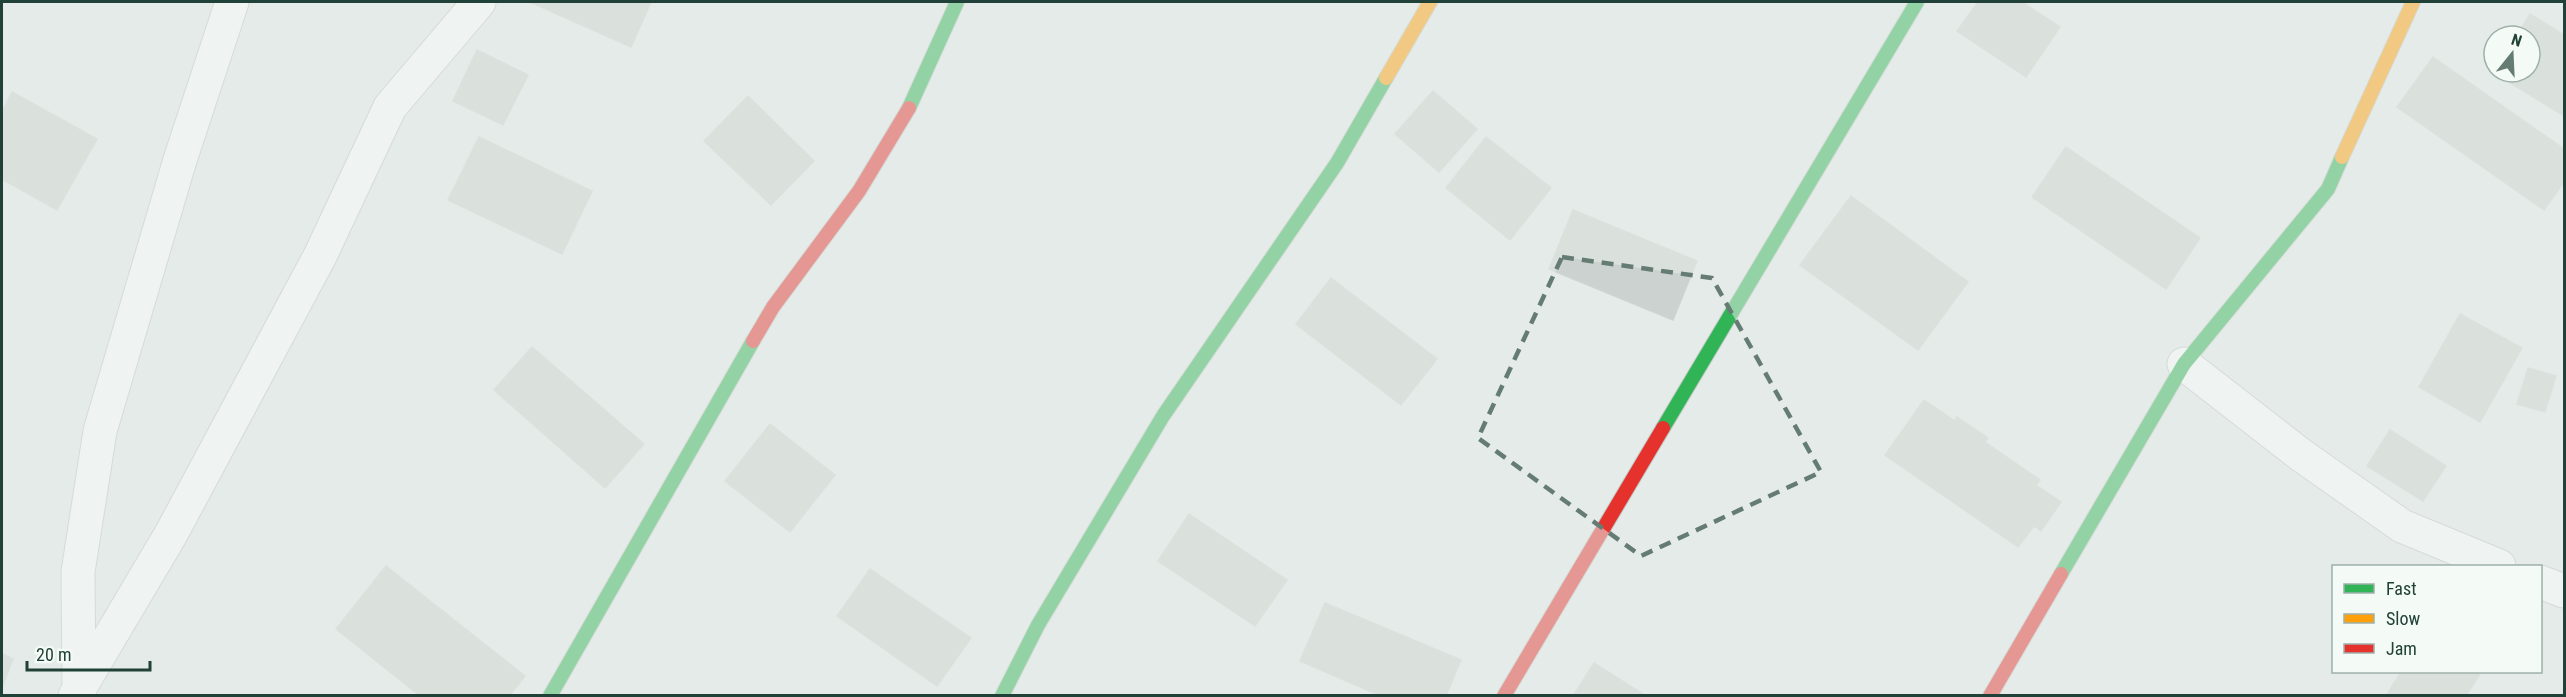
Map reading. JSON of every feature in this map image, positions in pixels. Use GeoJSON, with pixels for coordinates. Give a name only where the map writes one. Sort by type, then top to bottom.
{"type":"FeatureCollection","features":[{"type":"Feature","properties":{"kind":"street"},"geometry":{"type":"LineString","coordinates":[[77,692],[78,572],[100,431],[180,160],[232,2]]}},
{"type":"Feature","properties":{"kind":"street"},"geometry":{"type":"LineString","coordinates":[[77,692],[171,534],[321,256],[390,107],[479,2]]}},
{"type":"Feature","properties":{"kind":"street"},"geometry":{"type":"LineString","coordinates":[[550,696],[773,307],[859,191],[907,113],[957,2]]}},
{"type":"Feature","properties":{"kind":"street"},"geometry":{"type":"LineString","coordinates":[[1002,696],[1038,625],[1162,416],[1337,163],[1430,2]]}},
{"type":"Feature","properties":{"kind":"street"},"geometry":{"type":"LineString","coordinates":[[1504,696],[1917,2]]}},
{"type":"Feature","properties":{"kind":"street"},"geometry":{"type":"LineString","coordinates":[[1990,696],[2184,364],[2328,189],[2413,2]]}},
{"type":"Feature","properties":{"kind":"street"},"geometry":{"type":"LineString","coordinates":[[2184,364],[2301,455],[2402,526],[2494,565]]}},
{"type":"Feature","properties":{"kind":"street"},"geometry":{"type":"LineString","coordinates":[[2542,582],[2565,591]]}},
{"type":"Feature","properties":{"kind":"highlighted area"},"geometry":{"type":"Polygon","coordinates":[[[1562,257],[1712,278],[1821,472],[1641,556],[1478,438],[1562,257]]]}},
{"type":"Feature","properties":{"kind":"building"},"geometry":{"type":"Polygon","coordinates":[[[530,2],[651,2],[631,47],[530,2]]]}},
{"type":"Feature","properties":{"kind":"building"},"geometry":{"type":"Polygon","coordinates":[[[1978,2],[2022,2],[2060,27],[2026,77],[1957,31],[1978,2]]]}},
{"type":"Feature","properties":{"kind":"building"},"geometry":{"type":"Polygon","coordinates":[[[2530,14],[2564,35],[2564,116],[2512,84],[2542,84],[2542,24],[2524,24],[2530,14]]]}},
{"type":"Feature","properties":{"kind":"building"},"geometry":{"type":"Polygon","coordinates":[[[477,50],[528,75],[503,125],[453,101],[477,50]]]}},
{"type":"Feature","properties":{"kind":"building"},"geometry":{"type":"Polygon","coordinates":[[[2433,57],[2564,149],[2564,182],[2544,210],[2397,107],[2433,57]]]}},
{"type":"Feature","properties":{"kind":"building"},"geometry":{"type":"Polygon","coordinates":[[[1433,91],[1477,129],[1439,172],[1395,134],[1433,91]]]}},
{"type":"Feature","properties":{"kind":"building"},"geometry":{"type":"Polygon","coordinates":[[[12,92],[97,139],[57,210],[2,179],[2,112],[12,92]]]}},
{"type":"Feature","properties":{"kind":"building"},"geometry":{"type":"Polygon","coordinates":[[[748,96],[814,161],[771,205],[704,141],[748,96]]]}},
{"type":"Feature","properties":{"kind":"building"},"geometry":{"type":"Polygon","coordinates":[[[479,137],[592,191],[562,254],[448,200],[479,137]]]}},
{"type":"Feature","properties":{"kind":"building"},"geometry":{"type":"Polygon","coordinates":[[[1486,137],[1551,188],[1510,240],[1446,188],[1486,137]]]}},
{"type":"Feature","properties":{"kind":"building"},"geometry":{"type":"Polygon","coordinates":[[[2066,147],[2200,238],[2166,289],[2032,197],[2066,147]]]}},
{"type":"Feature","properties":{"kind":"building"},"geometry":{"type":"Polygon","coordinates":[[[1851,196],[1968,282],[1918,350],[1800,265],[1851,196]]]}},
{"type":"Feature","properties":{"kind":"building"},"geometry":{"type":"Polygon","coordinates":[[[1573,210],[1697,261],[1673,320],[1549,269],[1573,210]]]}},
{"type":"Feature","properties":{"kind":"building"},"geometry":{"type":"Polygon","coordinates":[[[1331,278],[1437,359],[1401,405],[1296,324],[1331,278]]]}},
{"type":"Feature","properties":{"kind":"building"},"geometry":{"type":"Polygon","coordinates":[[[2460,314],[2522,348],[2480,422],[2419,387],[2460,314]]]}},
{"type":"Feature","properties":{"kind":"building"},"geometry":{"type":"Polygon","coordinates":[[[532,347],[644,444],[605,488],[494,390],[532,347]]]}},
{"type":"Feature","properties":{"kind":"building"},"geometry":{"type":"Polygon","coordinates":[[[2528,368],[2556,376],[2545,412],[2517,404],[2528,368]]]}},
{"type":"Feature","properties":{"kind":"building"},"geometry":{"type":"Polygon","coordinates":[[[1924,400],[1955,421],[1957,417],[1988,438],[1985,442],[2040,480],[2036,485],[2061,502],[2041,531],[2034,526],[2018,547],[1885,455],[1924,400]]]}},
{"type":"Feature","properties":{"kind":"building"},"geometry":{"type":"Polygon","coordinates":[[[770,424],[835,475],[790,532],[725,481],[770,424]]]}},
{"type":"Feature","properties":{"kind":"building"},"geometry":{"type":"Polygon","coordinates":[[[2390,430],[2446,466],[2423,501],[2367,466],[2390,430]]]}},
{"type":"Feature","properties":{"kind":"building"},"geometry":{"type":"Polygon","coordinates":[[[1189,514],[1287,580],[1255,626],[1158,561],[1189,514]]]}},
{"type":"Feature","properties":{"kind":"building"},"geometry":{"type":"Polygon","coordinates":[[[386,566],[525,676],[509,696],[420,696],[336,629],[386,566]]]}},
{"type":"Feature","properties":{"kind":"building"},"geometry":{"type":"Polygon","coordinates":[[[870,569],[971,638],[937,686],[837,616],[870,569]]]}},
{"type":"Feature","properties":{"kind":"building"},"geometry":{"type":"Polygon","coordinates":[[[1325,603],[1461,660],[1446,696],[1381,696],[1300,661],[1325,603]]]}},
{"type":"Feature","properties":{"kind":"building"},"geometry":{"type":"Polygon","coordinates":[[[2,654],[13,659],[2,688],[2,654]]]}},
{"type":"Feature","properties":{"kind":"building"},"geometry":{"type":"Polygon","coordinates":[[[1594,663],[1646,696],[1573,696],[1594,663]]]}},
{"type":"Feature","properties":{"kind":"building"},"geometry":{"type":"Polygon","coordinates":[[[2400,673],[2480,673],[2466,696],[2386,696],[2400,673]]]}},
{"type":"Feature","properties":{"kind":"traffic: fast"},"geometry":{"type":"LineString","coordinates":[[909,108],[957,2]]}},
{"type":"Feature","properties":{"kind":"traffic: fast"},"geometry":{"type":"LineString","coordinates":[[1663,428],[1917,2]]}},
{"type":"Feature","properties":{"kind":"traffic: fast"},"geometry":{"type":"LineString","coordinates":[[1002,696],[1038,625],[1163,416],[1337,163],[1386,78]]}},
{"type":"Feature","properties":{"kind":"traffic: fast"},"geometry":{"type":"LineString","coordinates":[[2061,574],[2184,364],[2328,189],[2342,157]]}},
{"type":"Feature","properties":{"kind":"traffic: fast"},"geometry":{"type":"LineString","coordinates":[[550,696],[753,341]]}},
{"type":"Feature","properties":{"kind":"traffic: slow"},"geometry":{"type":"LineString","coordinates":[[1386,78],[1430,2]]}},
{"type":"Feature","properties":{"kind":"traffic: slow"},"geometry":{"type":"LineString","coordinates":[[2342,157],[2413,2]]}},
{"type":"Feature","properties":{"kind":"traffic: jam"},"geometry":{"type":"LineString","coordinates":[[753,341],[773,307],[859,191],[909,108]]}},
{"type":"Feature","properties":{"kind":"traffic: jam"},"geometry":{"type":"LineString","coordinates":[[1504,696],[1663,428]]}},
{"type":"Feature","properties":{"kind":"traffic: jam"},"geometry":{"type":"LineString","coordinates":[[1990,696],[2061,574]]}}]}
